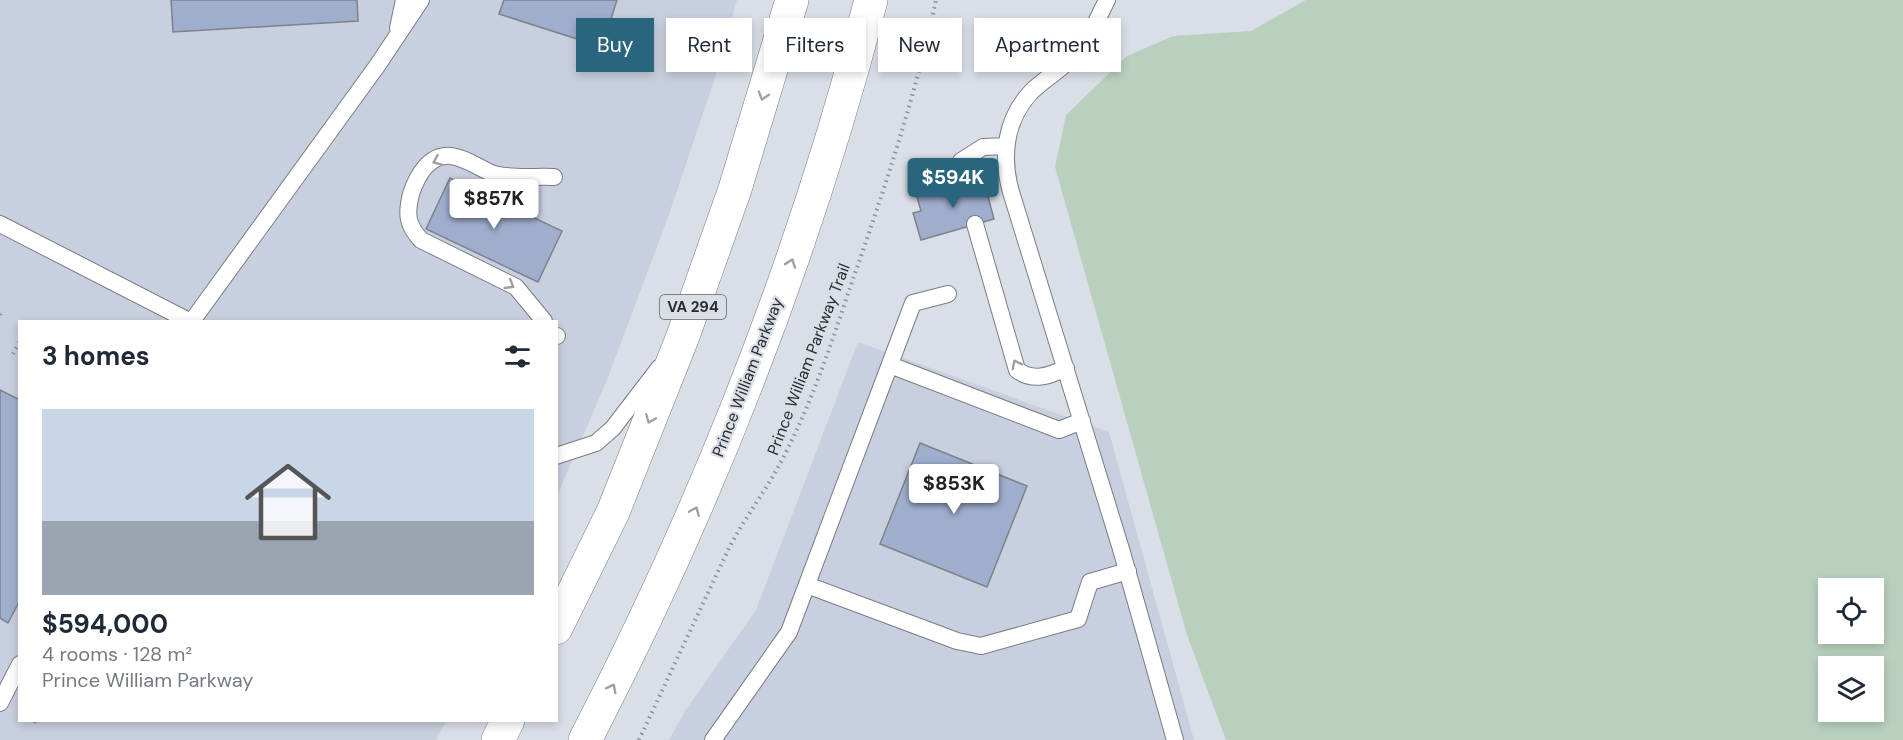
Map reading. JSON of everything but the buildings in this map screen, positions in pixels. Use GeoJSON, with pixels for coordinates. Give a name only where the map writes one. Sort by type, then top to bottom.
{"type":"FeatureCollection","features":[{"type":"Feature","properties":{"kind":"highway","name":"VA 294"},"geometry":{"type":"LineString","coordinates":[[558,624],[613,512],[683,336],[735,189],[792,0]]}},
{"type":"Feature","properties":{"kind":"highway","name":"Prince William Parkway"},"geometry":{"type":"LineString","coordinates":[[585,740],[689,526],[757,358],[808,215],[853,68],[871,0]]}},
{"type":"Feature","properties":{"kind":"highway"},"geometry":{"type":"LineString","coordinates":[[498,740],[505,722]]}},
{"type":"Feature","properties":{"kind":"lane"},"geometry":{"type":"LineString","coordinates":[[395,37],[404,0]]}},
{"type":"Feature","properties":{"kind":"lane"},"geometry":{"type":"LineString","coordinates":[[192,320],[377,66],[421,0]]}},
{"type":"Feature","properties":{"kind":"lane"},"geometry":{"type":"LineString","coordinates":[[1107,0],[1090,33],[1075,55],[1032,91],[1017,111],[1006,146],[1007,178],[1128,571],[1175,740]]}},
{"type":"Feature","properties":{"kind":"lane"},"geometry":{"type":"LineString","coordinates":[[964,183],[960,172],[961,161],[983,147],[1006,146]]}},
{"type":"Feature","properties":{"kind":"lane"},"geometry":{"type":"LineString","coordinates":[[543,320],[516,287],[422,240],[411,230],[408,217],[415,182],[423,168],[435,160],[450,156],[496,174],[554,177]]}},
{"type":"Feature","properties":{"kind":"lane"},"geometry":{"type":"LineString","coordinates":[[0,224],[189,320]]}},
{"type":"Feature","properties":{"kind":"lane"},"geometry":{"type":"LineString","coordinates":[[975,224],[1017,370],[1026,377],[1037,377],[1050,375],[1066,368]]}},
{"type":"Feature","properties":{"kind":"lane"},"geometry":{"type":"LineString","coordinates":[[715,738],[789,632],[914,303],[948,294]]}},
{"type":"Feature","properties":{"kind":"lane"},"geometry":{"type":"LineString","coordinates":[[558,455],[583,449],[613,428],[683,336]]}},
{"type":"Feature","properties":{"kind":"lane"},"geometry":{"type":"LineString","coordinates":[[890,365],[1059,430],[1082,421]]}},
{"type":"Feature","properties":{"kind":"lane"},"geometry":{"type":"LineString","coordinates":[[807,585],[957,641],[981,646],[1078,619],[1090,582],[1128,571]]}},
{"type":"Feature","properties":{"kind":"lane"},"geometry":{"type":"LineString","coordinates":[[0,703],[18,668]]}},
{"type":"Feature","properties":{"kind":"path","name":"Prince William Parkway Trail"},"geometry":{"type":"LineString","coordinates":[[639,740],[729,548],[744,519],[781,462],[802,415],[838,323],[877,210],[929,32],[936,0]]}},
{"type":"Feature","properties":{"kind":"path"},"geometry":{"type":"LineString","coordinates":[[14,354],[18,345]]}},
{"type":"Feature","properties":{"kind":"shaded area"},"geometry":{"type":"Polygon","coordinates":[[[0,0],[737,0],[732,18],[666,18],[666,72],[716,72],[666,223],[607,380],[558,494],[558,320],[18,320],[18,722],[446,722],[436,740],[0,740],[0,0]]]}},
{"type":"Feature","properties":{"kind":"shaded area"},"geometry":{"type":"Polygon","coordinates":[[[858,342],[1109,432],[1194,740],[669,740],[685,711],[756,610],[858,342]]]}},
{"type":"Feature","properties":{"kind":"green space"},"geometry":{"type":"Polygon","coordinates":[[[1306,0],[1903,0],[1903,740],[1226,740],[1187,635],[1055,167],[1066,115],[1110,72],[1121,72],[1121,62],[1127,56],[1173,36],[1251,31],[1306,0]]]}}]}
